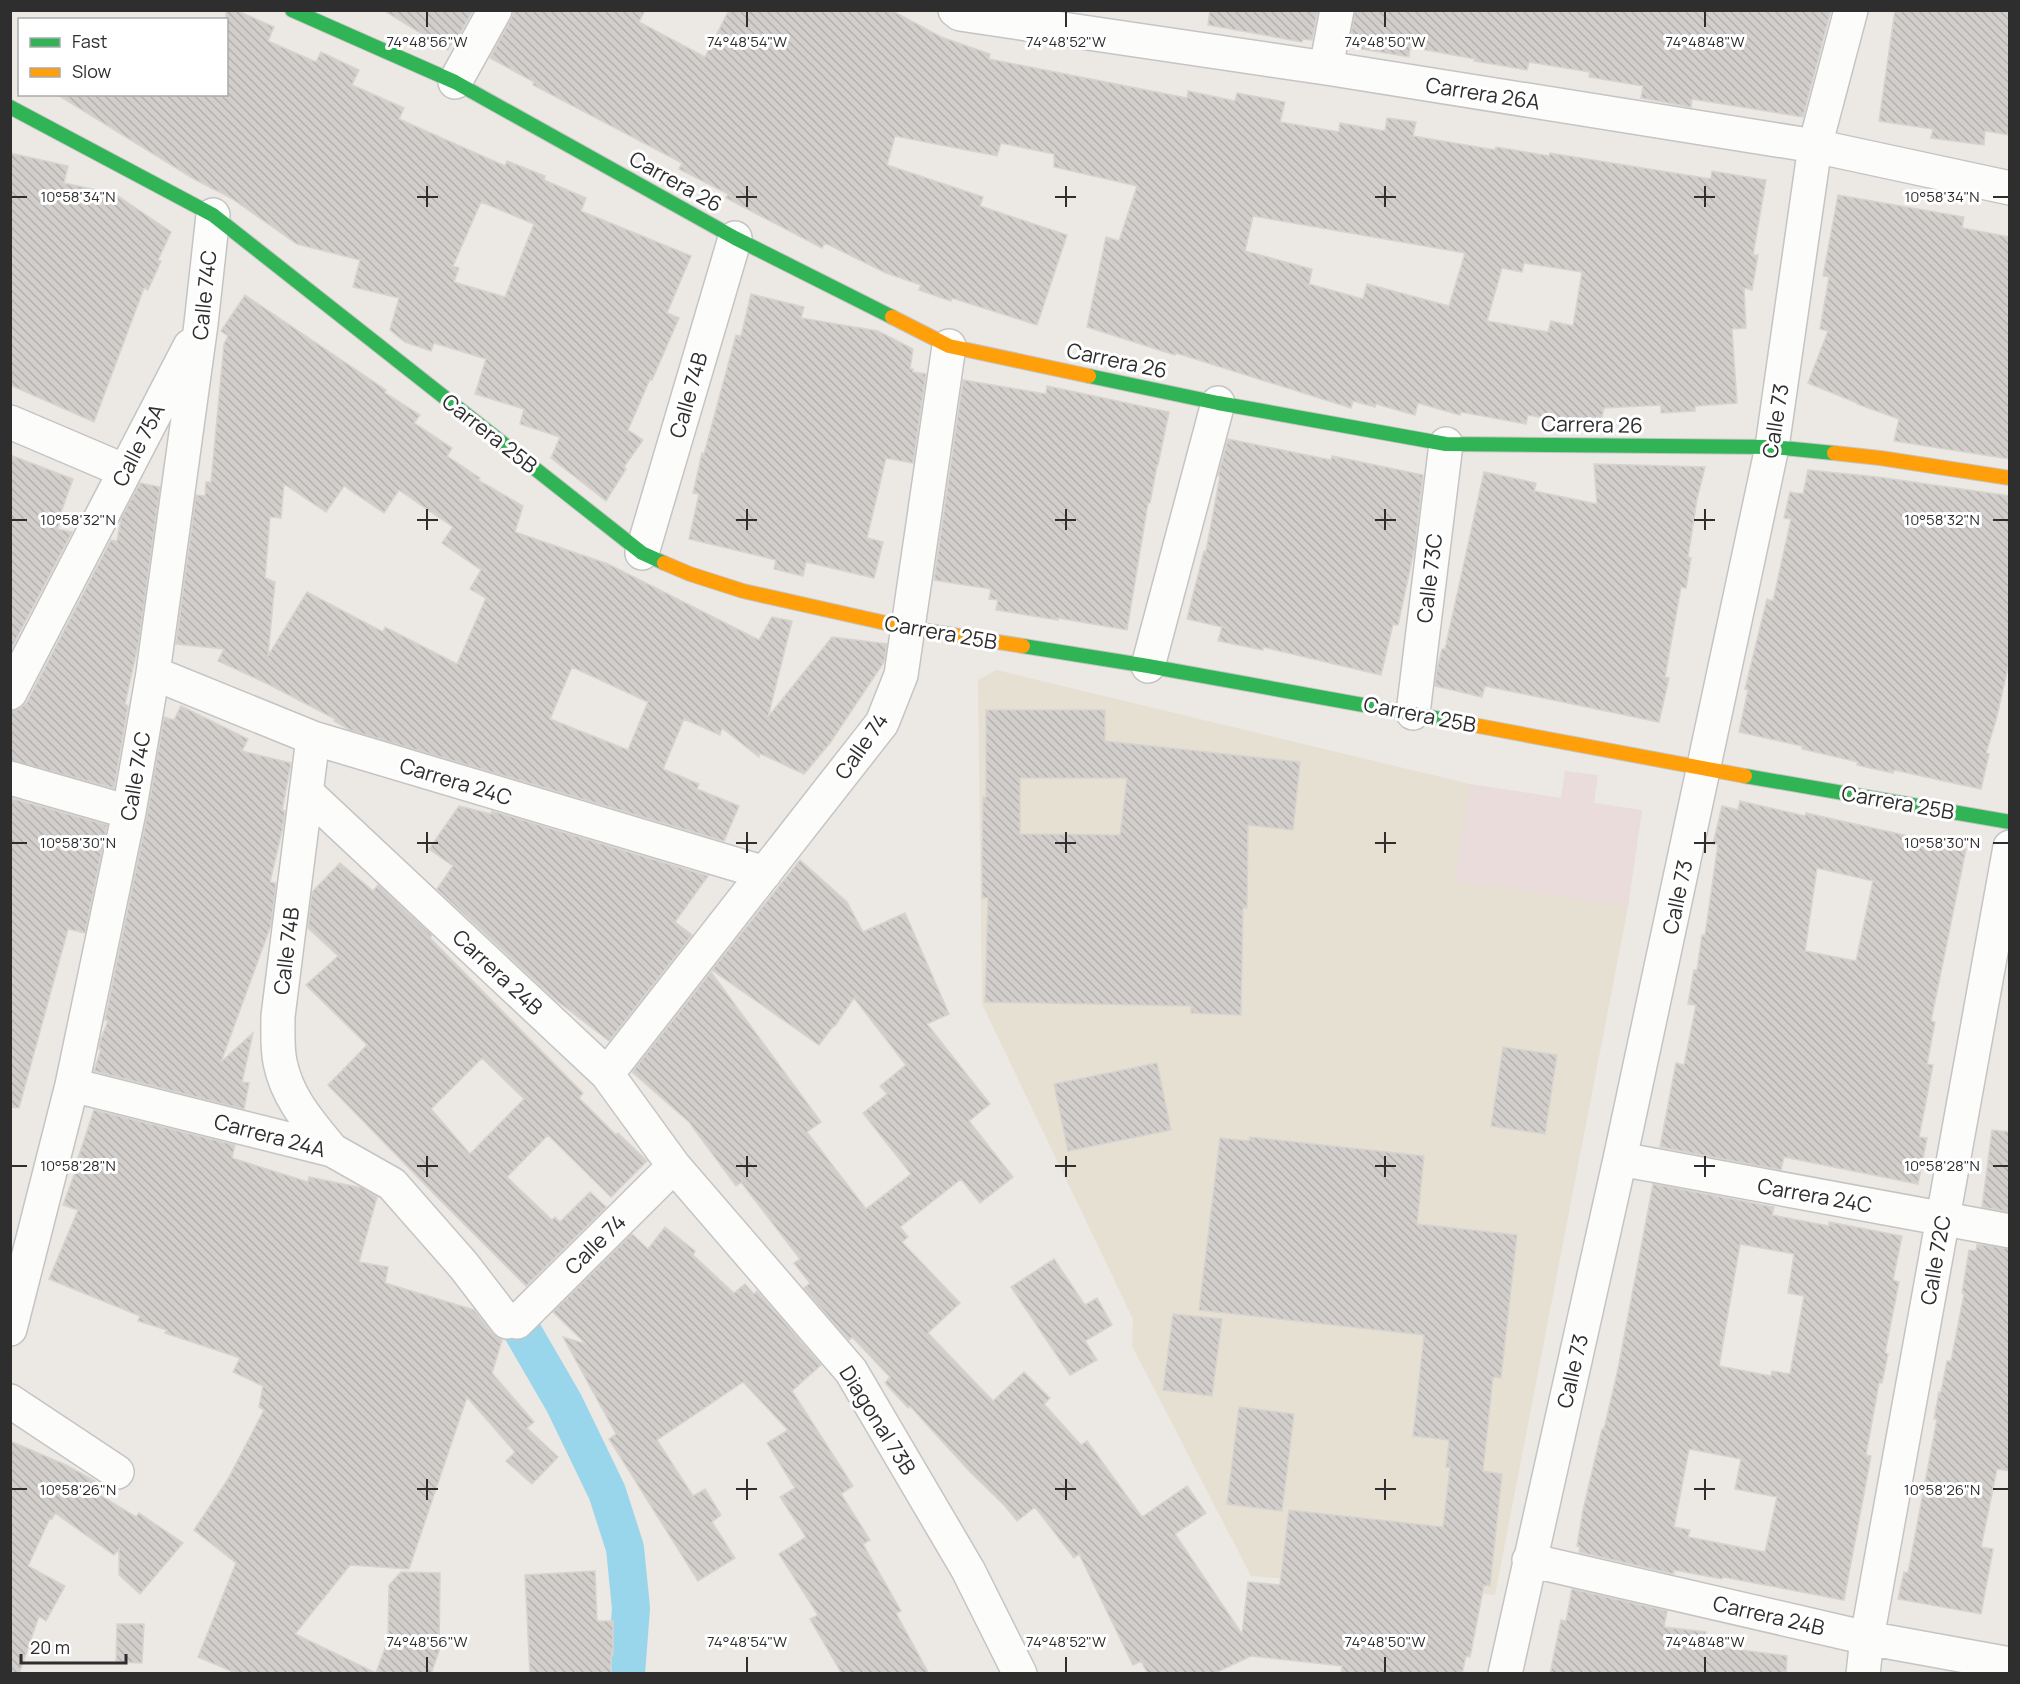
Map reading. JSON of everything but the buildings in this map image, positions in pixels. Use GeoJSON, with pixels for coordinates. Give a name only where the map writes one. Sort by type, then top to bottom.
{"type":"FeatureCollection","features":[{"type":"Feature","properties":{"kind":"street","name":"Carrera 26"},"geometry":{"type":"LineString","coordinates":[[292,10],[455,82],[735,238],[950,346],[1218,403],[1446,444],[1772,447],[1880,458],[2010,478]]}},
{"type":"Feature","properties":{"kind":"street"},"geometry":{"type":"LineString","coordinates":[[455,82],[495,10]]}},
{"type":"Feature","properties":{"kind":"street","name":"Carrera 26A"},"geometry":{"type":"LineString","coordinates":[[955,10],[960,14],[1326,68],[1815,146],[2010,188]]}},
{"type":"Feature","properties":{"kind":"street"},"geometry":{"type":"LineString","coordinates":[[1326,68],[1337,10]]}},
{"type":"Feature","properties":{"kind":"street","name":"Calle 73"},"geometry":{"type":"LineString","coordinates":[[1505,1674],[1620,1159],[1772,447],[1815,146],[1851,10]]}},
{"type":"Feature","properties":{"kind":"street","name":"Carrera 25B"},"geometry":{"type":"LineString","coordinates":[[10,107],[213,215],[642,553],[690,574],[742,591],[908,628],[1148,666],[2010,822]]}},
{"type":"Feature","properties":{"kind":"street","name":"Calle 74C"},"geometry":{"type":"LineString","coordinates":[[10,1329],[72,1085],[129,812],[153,672],[201,324],[213,215]]}},
{"type":"Feature","properties":{"kind":"street","name":"Calle 74B"},"geometry":{"type":"LineString","coordinates":[[642,553],[735,238]]}},
{"type":"Feature","properties":{"kind":"street","name":"Calle 75A"},"geometry":{"type":"LineString","coordinates":[[10,693],[201,324]]}},
{"type":"Feature","properties":{"kind":"street","name":"Calle 74"},"geometry":{"type":"LineString","coordinates":[[608,1074],[882,723],[901,675],[950,346]]}},
{"type":"Feature","properties":{"kind":"street"},"geometry":{"type":"LineString","coordinates":[[1148,666],[1218,403]]}},
{"type":"Feature","properties":{"kind":"street"},"geometry":{"type":"LineString","coordinates":[[10,422],[125,471]]}},
{"type":"Feature","properties":{"kind":"street","name":"Calle 73C"},"geometry":{"type":"LineString","coordinates":[[1413,713],[1446,444]]}},
{"type":"Feature","properties":{"kind":"street","name":"Carrera 24C"},"geometry":{"type":"LineString","coordinates":[[153,672],[313,738],[765,873]]}},
{"type":"Feature","properties":{"kind":"street","name":"Calle 74B"},"geometry":{"type":"LineString","coordinates":[[313,738],[278,1016],[280,1062],[294,1101],[332,1150]]}},
{"type":"Feature","properties":{"kind":"street"},"geometry":{"type":"LineString","coordinates":[[10,778],[129,812]]}},
{"type":"Feature","properties":{"kind":"street","name":"Carrera 24B"},"geometry":{"type":"LineString","coordinates":[[306,792],[608,1074],[674,1166]]}},
{"type":"Feature","properties":{"kind":"street","name":"Calle 72C"},"geometry":{"type":"LineString","coordinates":[[1863,1674],[1867,1638],[2010,847]]}},
{"type":"Feature","properties":{"kind":"street","name":"Carrera 24A"},"geometry":{"type":"LineString","coordinates":[[72,1085],[332,1150],[393,1184],[512,1322]]}},
{"type":"Feature","properties":{"kind":"street","name":"Carrera 24C"},"geometry":{"type":"LineString","coordinates":[[1620,1159],[2010,1231]]}},
{"type":"Feature","properties":{"kind":"street","name":"Calle 74"},"geometry":{"type":"LineString","coordinates":[[512,1322],[674,1166]]}},
{"type":"Feature","properties":{"kind":"street","name":"Diagonal 73B"},"geometry":{"type":"LineString","coordinates":[[674,1166],[851,1371],[968,1570],[1020,1674]]}},
{"type":"Feature","properties":{"kind":"street"},"geometry":{"type":"LineString","coordinates":[[10,1401],[117,1472]]}},
{"type":"Feature","properties":{"kind":"street","name":"Carrera 24B"},"geometry":{"type":"LineString","coordinates":[[1529,1560],[1867,1638],[2010,1664]]}},
{"type":"Feature","properties":{"kind":"shaded area"},"geometry":{"type":"Polygon","coordinates":[[[996,670],[1470,784],[1456,881],[1628,907],[1495,1595],[1251,1576],[1132,1346],[1133,1319],[982,1004],[978,680],[996,670]]]}},
{"type":"Feature","properties":{"kind":"shaded area"},"geometry":{"type":"Polygon","coordinates":[[[1565,771],[1598,775],[1594,803],[1642,810],[1628,907],[1455,881],[1470,784],[1561,798],[1565,771]]]}},
{"type":"Feature","properties":{"kind":"waterway"},"geometry":{"type":"LineString","coordinates":[[517,1322],[564,1403],[607,1492],[625,1548],[631,1608],[626,1674]]}},
{"type":"Feature","properties":{"kind":"traffic: fast"},"geometry":{"type":"LineString","coordinates":[[292,10],[455,82],[735,238],[892,317]]}},
{"type":"Feature","properties":{"kind":"traffic: fast"},"geometry":{"type":"LineString","coordinates":[[10,107],[213,215],[642,553],[664,563]]}},
{"type":"Feature","properties":{"kind":"traffic: fast"},"geometry":{"type":"LineString","coordinates":[[1089,376],[1218,403],[1446,444],[1772,447],[1834,453]]}},
{"type":"Feature","properties":{"kind":"traffic: fast"},"geometry":{"type":"LineString","coordinates":[[1023,646],[1148,666],[1452,721]]}},
{"type":"Feature","properties":{"kind":"traffic: fast"},"geometry":{"type":"LineString","coordinates":[[1745,776],[2010,822]]}},
{"type":"Feature","properties":{"kind":"traffic: slow"},"geometry":{"type":"LineString","coordinates":[[892,317],[949,346],[1089,376]]}},
{"type":"Feature","properties":{"kind":"traffic: slow"},"geometry":{"type":"LineString","coordinates":[[1834,453],[2010,478]]}},
{"type":"Feature","properties":{"kind":"traffic: slow"},"geometry":{"type":"LineString","coordinates":[[664,563],[743,591],[908,628],[1023,646]]}},
{"type":"Feature","properties":{"kind":"traffic: slow"},"geometry":{"type":"LineString","coordinates":[[1452,721],[1745,776]]}}]}
